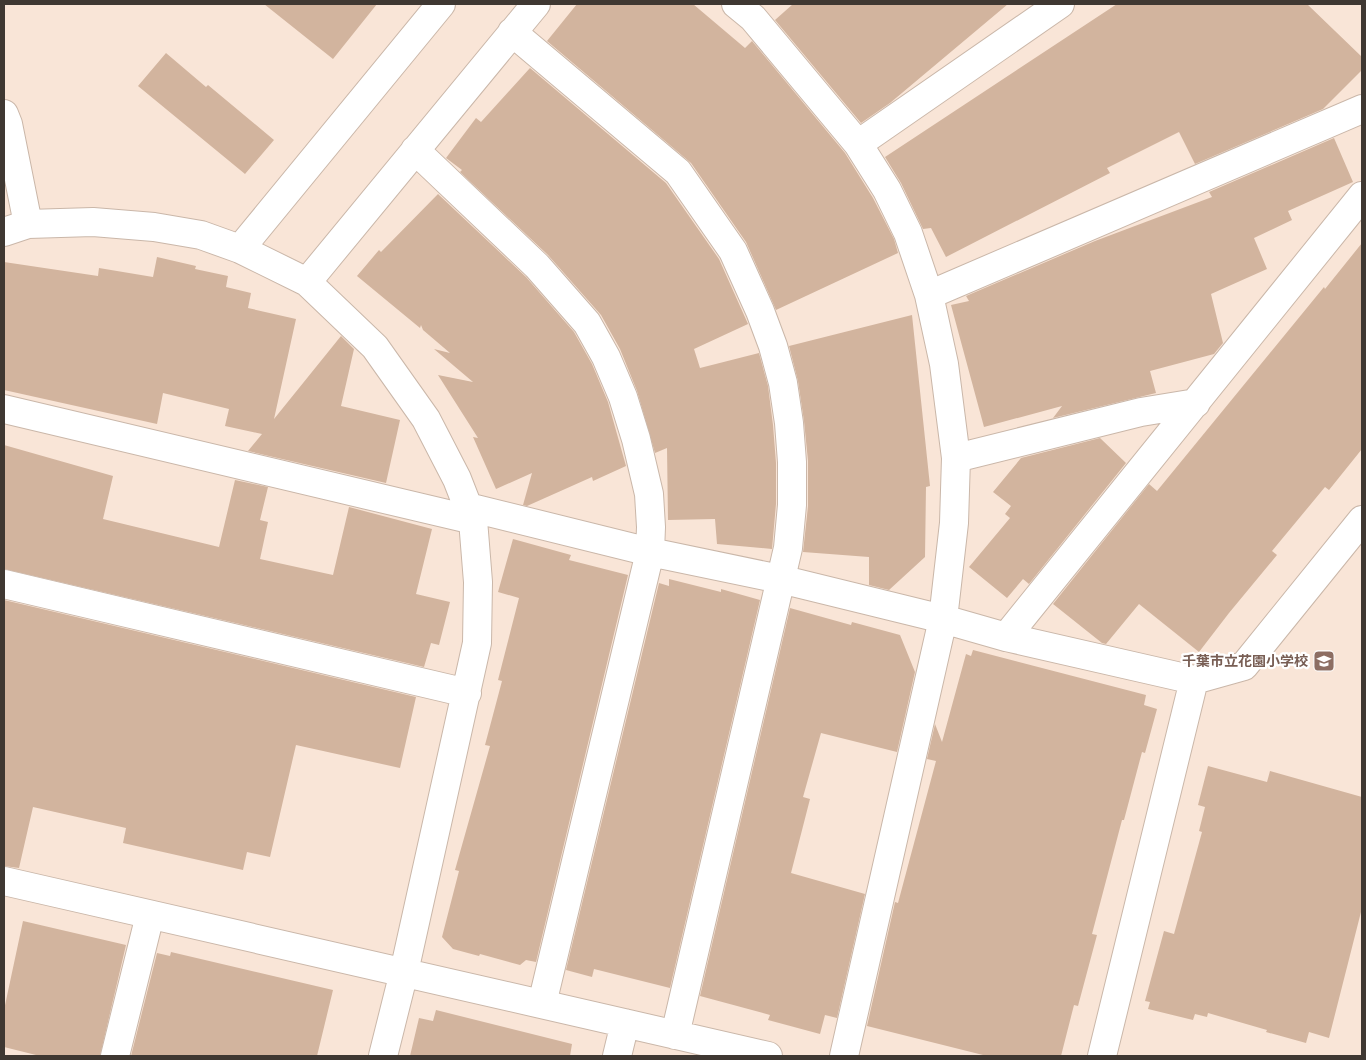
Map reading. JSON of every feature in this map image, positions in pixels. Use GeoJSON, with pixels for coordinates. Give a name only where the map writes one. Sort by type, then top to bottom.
{"type":"FeatureCollection","features":[{"type":"Feature","properties":{"kind":"street"},"geometry":{"type":"LineString","coordinates":[[240,249],[441,4]]}},
{"type":"Feature","properties":{"kind":"street"},"geometry":{"type":"LineString","coordinates":[[307,282],[536,4]]}},
{"type":"Feature","properties":{"kind":"street"},"geometry":{"type":"LineString","coordinates":[[858,144],[1060,4]]}},
{"type":"Feature","properties":{"kind":"street"},"geometry":{"type":"LineString","coordinates":[[752,8],[858,144],[887,190],[908,233],[929,296],[944,364],[956,458],[954,523],[943,620],[844,1056]]}},
{"type":"Feature","properties":{"kind":"street"},"geometry":{"type":"LineString","coordinates":[[512,32],[678,172],[734,251],[760,310],[773,346],[783,383],[789,423],[792,505],[788,548],[676,1035]]}},
{"type":"Feature","properties":{"kind":"street"},"geometry":{"type":"LineString","coordinates":[[929,296],[1362,108]]}},
{"type":"Feature","properties":{"kind":"street"},"geometry":{"type":"LineString","coordinates":[[4,114],[8,124],[16,228],[93,222],[154,227],[201,235],[240,249],[307,282],[346,317],[380,355],[426,419],[457,479],[470,514],[478,582],[477,643],[404,972],[383,1056]]}},
{"type":"Feature","properties":{"kind":"street"},"geometry":{"type":"LineString","coordinates":[[416,150],[536,266],[587,323],[606,357],[616,381],[636,439],[649,494],[652,527],[650,552],[542,1004]]}},
{"type":"Feature","properties":{"kind":"street"},"geometry":{"type":"LineString","coordinates":[[1006,637],[1362,196]]}},
{"type":"Feature","properties":{"kind":"street"},"geometry":{"type":"LineString","coordinates":[[956,458],[1141,412],[1196,403]]}},
{"type":"Feature","properties":{"kind":"street"},"geometry":{"type":"LineString","coordinates":[[4,409],[470,514],[780,579],[1006,637],[1194,680],[1244,666],[1362,520]]}},
{"type":"Feature","properties":{"kind":"street"},"geometry":{"type":"LineString","coordinates":[[4,584],[467,693]]}},
{"type":"Feature","properties":{"kind":"street"},"geometry":{"type":"LineString","coordinates":[[1102,1056],[1194,680]]}},
{"type":"Feature","properties":{"kind":"street"},"geometry":{"type":"LineString","coordinates":[[4,881],[150,916],[404,972],[768,1056]]}},
{"type":"Feature","properties":{"kind":"street"},"geometry":{"type":"LineString","coordinates":[[115,1056],[150,916]]}},
{"type":"Feature","properties":{"kind":"street"},"geometry":{"type":"LineString","coordinates":[[617,1056],[625,1024]]}},
{"type":"Feature","properties":{"kind":"building"},"geometry":{"type":"Polygon","coordinates":[[[264,4],[377,4],[333,59],[264,4]]]}},
{"type":"Feature","properties":{"kind":"building"},"geometry":{"type":"Polygon","coordinates":[[[577,4],[693,4],[745,48],[752,41],[845,153],[873,198],[894,239],[898,253],[776,310],[746,242],[691,163],[547,41],[577,4]]]}},
{"type":"Feature","properties":{"kind":"building"},"geometry":{"type":"Polygon","coordinates":[[[793,4],[1008,4],[890,103],[861,123],[775,20],[793,4]]]}},
{"type":"Feature","properties":{"kind":"building"},"geometry":{"type":"Polygon","coordinates":[[[1117,4],[1307,4],[1362,57],[1362,70],[1323,109],[1195,164],[1179,132],[1107,168],[1110,173],[946,257],[931,228],[923,229],[901,183],[885,157],[1117,4]]]}},
{"type":"Feature","properties":{"kind":"building"},"geometry":{"type":"Polygon","coordinates":[[[166,53],[274,140],[245,174],[138,86],[166,53]]]}},
{"type":"Feature","properties":{"kind":"building"},"geometry":{"type":"Polygon","coordinates":[[[530,68],[666,183],[719,259],[748,324],[694,349],[700,368],[759,353],[768,386],[776,463],[776,504],[772,549],[717,544],[715,519],[668,520],[667,448],[655,453],[637,391],[620,349],[601,315],[548,255],[460,172],[462,170],[446,158],[476,118],[481,122],[530,68]]]}},
{"type":"Feature","properties":{"kind":"building"},"geometry":{"type":"Polygon","coordinates":[[[1334,138],[1353,182],[1288,211],[1292,220],[1254,238],[1267,269],[1211,294],[1223,343],[1214,354],[1150,371],[1156,393],[1053,418],[1062,406],[984,427],[951,305],[969,301],[966,296],[1095,241],[1212,197],[1209,192],[1334,138]]]}},
{"type":"Feature","properties":{"kind":"building"},"geometry":{"type":"Polygon","coordinates":[[[438,194],[526,277],[574,332],[592,364],[608,402],[626,466],[593,481],[592,477],[527,506],[523,505],[532,473],[496,489],[473,437],[478,438],[438,375],[473,382],[434,349],[450,353],[423,330],[421,325],[420,328],[357,276],[379,250],[381,252],[438,194]]]}},
{"type":"Feature","properties":{"kind":"building"},"geometry":{"type":"Polygon","coordinates":[[[1362,243],[1362,449],[1329,490],[1325,487],[1272,551],[1277,555],[1199,652],[1139,604],[1106,644],[1102,643],[1053,604],[1149,484],[1157,491],[1362,243]]]}},
{"type":"Feature","properties":{"kind":"building"},"geometry":{"type":"Polygon","coordinates":[[[157,257],[196,266],[195,269],[228,276],[226,287],[251,293],[248,308],[296,319],[274,419],[341,336],[354,349],[341,406],[400,420],[386,483],[248,451],[262,434],[225,426],[229,409],[163,393],[157,424],[4,390],[4,262],[98,276],[99,268],[153,277],[157,257]]]}},
{"type":"Feature","properties":{"kind":"building"},"geometry":{"type":"Polygon","coordinates":[[[912,315],[930,486],[926,487],[925,557],[889,590],[869,585],[869,557],[803,552],[808,506],[808,461],[798,381],[789,346],[912,315]]]}},
{"type":"Feature","properties":{"kind":"building"},"geometry":{"type":"Polygon","coordinates":[[[1100,438],[1126,463],[1029,584],[1023,579],[1007,598],[969,567],[1010,518],[1005,514],[1011,506],[993,492],[1021,458],[1100,438]]]}},
{"type":"Feature","properties":{"kind":"building"},"geometry":{"type":"Polygon","coordinates":[[[4,445],[113,476],[103,519],[219,547],[235,480],[268,487],[260,520],[268,522],[260,559],[333,575],[349,507],[432,529],[416,594],[450,602],[439,645],[431,643],[424,667],[4,569],[4,445]]]}},
{"type":"Feature","properties":{"kind":"building"},"geometry":{"type":"Polygon","coordinates":[[[513,539],[571,555],[569,560],[628,575],[536,962],[526,960],[520,965],[453,949],[442,937],[459,871],[455,870],[490,746],[485,745],[502,681],[498,680],[519,598],[498,592],[513,539]]]}},
{"type":"Feature","properties":{"kind":"building"},"geometry":{"type":"Polygon","coordinates":[[[669,579],[721,592],[721,589],[760,600],[670,988],[594,969],[592,977],[566,970],[659,583],[669,586],[669,579]]]}},
{"type":"Feature","properties":{"kind":"building"},"geometry":{"type":"Polygon","coordinates":[[[4,600],[416,697],[400,768],[296,745],[270,857],[247,852],[243,870],[123,843],[126,828],[33,807],[19,868],[4,866],[4,600]]]}},
{"type":"Feature","properties":{"kind":"building"},"geometry":{"type":"Polygon","coordinates":[[[790,608],[851,625],[852,622],[900,635],[915,672],[897,752],[821,733],[803,797],[810,799],[791,873],[865,894],[837,1018],[825,1015],[820,1034],[768,1020],[770,1015],[700,996],[790,608]]]}},
{"type":"Feature","properties":{"kind":"building"},"geometry":{"type":"Polygon","coordinates":[[[973,650],[1146,695],[1144,705],[1157,709],[1145,753],[1142,752],[1124,820],[1122,820],[1092,934],[1097,935],[1078,1006],[1074,1005],[1061,1056],[987,1056],[867,1026],[895,902],[898,903],[936,761],[927,759],[935,724],[942,742],[966,654],[971,656],[973,650]]]}},
{"type":"Feature","properties":{"kind":"building"},"geometry":{"type":"Polygon","coordinates":[[[1208,766],[1267,782],[1270,771],[1362,797],[1362,908],[1329,1038],[1309,1032],[1306,1043],[1208,1013],[1207,1017],[1195,1014],[1193,1020],[1148,1009],[1150,1002],[1145,1001],[1164,931],[1174,934],[1202,832],[1199,831],[1205,807],[1198,805],[1208,766]]]}},
{"type":"Feature","properties":{"kind":"building"},"geometry":{"type":"Polygon","coordinates":[[[23,921],[126,945],[100,1056],[40,1056],[4,1047],[4,1010],[23,921]]]}},
{"type":"Feature","properties":{"kind":"building"},"geometry":{"type":"Polygon","coordinates":[[[171,952],[333,990],[317,1056],[131,1056],[157,953],[170,956],[171,952]]]}},
{"type":"Feature","properties":{"kind":"building"},"geometry":{"type":"Polygon","coordinates":[[[436,1010],[572,1044],[570,1056],[410,1056],[419,1018],[433,1021],[436,1010]]]}},
{"type":"Feature","properties":{"kind":"place","name":"千葉市立花園小学校"},"geometry":{"type":"Point","coordinates":[1324,661]}}]}
